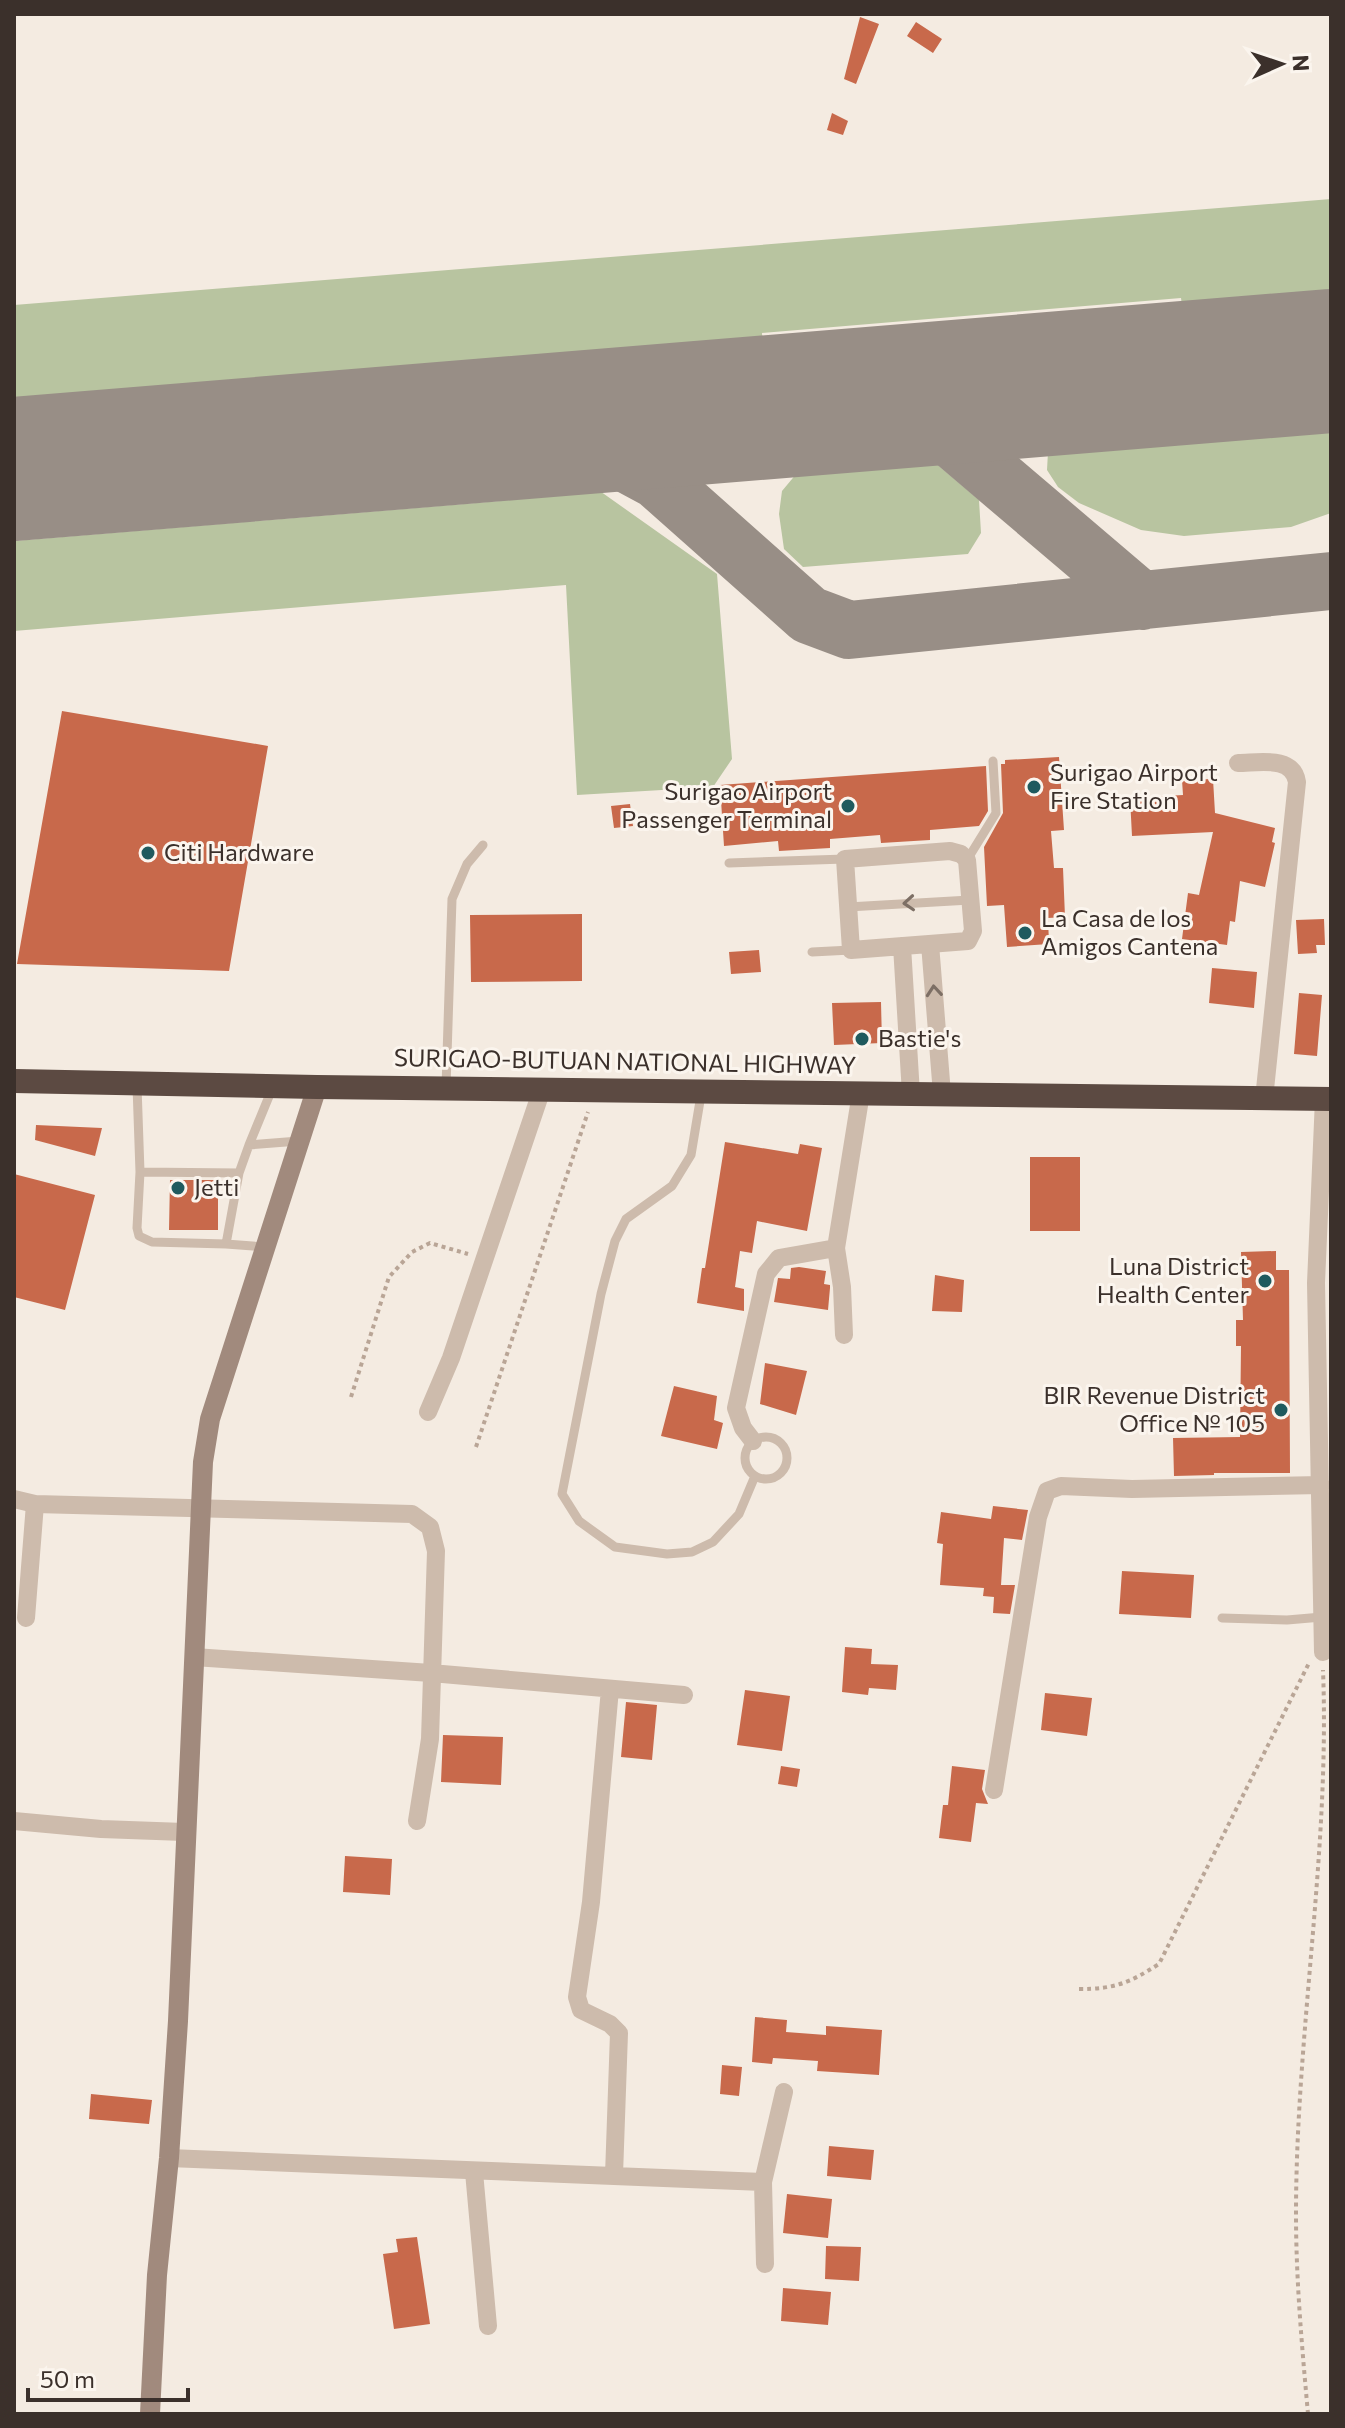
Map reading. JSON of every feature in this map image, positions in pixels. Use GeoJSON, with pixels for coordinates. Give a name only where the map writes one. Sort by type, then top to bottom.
{"type":"FeatureCollection","features":[{"type":"Feature","properties":{"kind":"highway","name":"SURIGAO-BUTUAN NATIONAL HIGHWAY"},"geometry":{"type":"LineString","coordinates":[[14,1081],[1327,1099]]}},
{"type":"Feature","properties":{"kind":"street"},"geometry":{"type":"LineString","coordinates":[[1238,763],[1286,765],[1292,769],[1297,782],[1264,1099]]}},
{"type":"Feature","properties":{"kind":"street"},"geometry":{"type":"LineString","coordinates":[[950,851],[961,854],[967,860],[972,937],[962,943],[851,950],[845,859],[950,851]]}},
{"type":"Feature","properties":{"kind":"street"},"geometry":{"type":"LineString","coordinates":[[930,944],[942,1094]]}},
{"type":"Feature","properties":{"kind":"street"},"geometry":{"type":"LineString","coordinates":[[902,946],[911,1094]]}},
{"type":"Feature","properties":{"kind":"street"},"geometry":{"type":"LineString","coordinates":[[150,2414],[157,2275],[178,2021],[184,1832],[203,1462],[210,1419],[317,1087]]}},
{"type":"Feature","properties":{"kind":"street"},"geometry":{"type":"LineString","coordinates":[[428,1412],[486,1259],[542,1089]]}},
{"type":"Feature","properties":{"kind":"street"},"geometry":{"type":"LineString","coordinates":[[844,1335],[842,1287],[836,1248],[861,1093]]}},
{"type":"Feature","properties":{"kind":"street"},"geometry":{"type":"LineString","coordinates":[[1323,1635],[1327,1596],[1321,1485],[1326,1395],[1316,1283],[1327,1099]]}},
{"type":"Feature","properties":{"kind":"street"},"geometry":{"type":"LineString","coordinates":[[753,1441],[743,1428],[736,1408],[766,1274],[779,1258],[836,1248]]}},
{"type":"Feature","properties":{"kind":"street"},"geometry":{"type":"LineString","coordinates":[[994,1790],[1038,1517],[1047,1491],[1061,1486],[1132,1489],[1321,1485]]}},
{"type":"Feature","properties":{"kind":"street"},"geometry":{"type":"LineString","coordinates":[[14,1499],[35,1504],[412,1514],[430,1527],[436,1551],[430,1739],[417,1821]]}},
{"type":"Feature","properties":{"kind":"street"},"geometry":{"type":"LineString","coordinates":[[26,1618],[35,1504]]}},
{"type":"Feature","properties":{"kind":"street"},"geometry":{"type":"LineString","coordinates":[[194,1657],[684,1695]]}},
{"type":"Feature","properties":{"kind":"street"},"geometry":{"type":"LineString","coordinates":[[610,1689],[591,1902],[577,1997],[581,2010],[610,2024],[619,2033],[614,2175]]}},
{"type":"Feature","properties":{"kind":"street"},"geometry":{"type":"LineString","coordinates":[[14,1821],[184,1832]]}},
{"type":"Feature","properties":{"kind":"street"},"geometry":{"type":"LineString","coordinates":[[765,2264],[763,2182],[784,2092]]}},
{"type":"Feature","properties":{"kind":"street"},"geometry":{"type":"LineString","coordinates":[[169,2158],[763,2182]]}},
{"type":"Feature","properties":{"kind":"street"},"geometry":{"type":"LineString","coordinates":[[474,2172],[488,2326]]}},
{"type":"Feature","properties":{"kind":"lane"},"geometry":{"type":"LineString","coordinates":[[967,860],[996,813],[993,761]]}},
{"type":"Feature","properties":{"kind":"lane"},"geometry":{"type":"LineString","coordinates":[[446,1087],[452,899],[467,864],[483,845]]}},
{"type":"Feature","properties":{"kind":"lane"},"geometry":{"type":"LineString","coordinates":[[729,863],[845,859]]}},
{"type":"Feature","properties":{"kind":"lane"},"geometry":{"type":"LineString","coordinates":[[848,907],[970,900]]}},
{"type":"Feature","properties":{"kind":"lane"},"geometry":{"type":"LineString","coordinates":[[812,952],[851,950]]}},
{"type":"Feature","properties":{"kind":"lane"},"geometry":{"type":"LineString","coordinates":[[137,1082],[139,1236],[152,1242],[265,1247]]}},
{"type":"Feature","properties":{"kind":"lane"},"geometry":{"type":"LineString","coordinates":[[226,1244],[239,1173],[274,1086]]}},
{"type":"Feature","properties":{"kind":"lane"},"geometry":{"type":"LineString","coordinates":[[702,1090],[691,1155],[672,1186],[626,1219],[615,1241],[601,1294],[562,1494],[579,1521],[615,1547],[667,1554],[692,1552],[713,1542],[739,1514],[755,1476]]}},
{"type":"Feature","properties":{"kind":"lane"},"geometry":{"type":"LineString","coordinates":[[249,1145],[299,1141]]}},
{"type":"Feature","properties":{"kind":"lane"},"geometry":{"type":"LineString","coordinates":[[140,1172],[239,1173]]}},
{"type":"Feature","properties":{"kind":"lane"},"geometry":{"type":"LineString","coordinates":[[766,1436],[779,1441],[787,1453],[785,1467],[776,1477],[755,1476],[746,1466],[745,1452],[753,1441],[766,1436]]}},
{"type":"Feature","properties":{"kind":"lane"},"geometry":{"type":"LineString","coordinates":[[1222,1618],[1287,1620],[1323,1635]]}},
{"type":"Feature","properties":{"kind":"path"},"geometry":{"type":"LineString","coordinates":[[476,1447],[596,1089]]}},
{"type":"Feature","properties":{"kind":"path"},"geometry":{"type":"LineString","coordinates":[[351,1397],[389,1277],[412,1252],[430,1243],[486,1259]]}},
{"type":"Feature","properties":{"kind":"path"},"geometry":{"type":"LineString","coordinates":[[1079,1989],[1106,1989],[1136,1979],[1159,1964],[1323,1635]]}},
{"type":"Feature","properties":{"kind":"path"},"geometry":{"type":"LineString","coordinates":[[1308,2414],[1299,2321],[1296,2213],[1320,1820],[1325,1710],[1323,1635]]}},
{"type":"Feature","properties":{"kind":"green space"},"geometry":{"type":"Polygon","coordinates":[[[1331,199],[1331,301],[1183,313],[1181,298],[762,333],[763,357],[488,380],[485,359],[14,398],[14,305],[1331,199]]]}},
{"type":"Feature","properties":{"kind":"green space"},"geometry":{"type":"Polygon","coordinates":[[[1331,414],[1331,513],[1291,527],[1184,536],[1141,530],[1079,503],[1058,487],[1047,470],[1048,452],[1191,440],[1190,425],[1331,414]]]}},
{"type":"Feature","properties":{"kind":"green space"},"geometry":{"type":"Polygon","coordinates":[[[933,461],[979,500],[981,533],[968,554],[803,567],[784,549],[779,514],[782,491],[797,473],[933,461]]]}},
{"type":"Feature","properties":{"kind":"green space"},"geometry":{"type":"Polygon","coordinates":[[[538,476],[540,494],[597,489],[717,574],[732,759],[713,787],[577,795],[566,585],[14,631],[14,541],[500,501],[499,479],[538,476]]]}},
{"type":"Feature","properties":{"kind":"building"},"geometry":{"type":"Polygon","coordinates":[[[860,17],[879,24],[856,84],[844,79],[860,17]]]}},
{"type":"Feature","properties":{"kind":"building"},"geometry":{"type":"Polygon","coordinates":[[[916,22],[942,39],[933,53],[907,36],[916,22]]]}},
{"type":"Feature","properties":{"kind":"building"},"geometry":{"type":"Polygon","coordinates":[[[832,113],[848,121],[843,135],[827,130],[832,113]]]}},
{"type":"Feature","properties":{"kind":"building","name":"Citi Hardware"},"geometry":{"type":"Polygon","coordinates":[[[62,711],[268,746],[229,971],[17,964],[62,711]]]}},
{"type":"Feature","properties":{"kind":"building"},"geometry":{"type":"Polygon","coordinates":[[[1059,757],[1064,830],[1051,831],[1054,868],[1063,868],[1065,917],[1048,918],[1049,944],[1007,947],[1004,905],[987,906],[984,847],[1003,813],[1001,764],[1005,764],[1005,760],[1059,757]]]}},
{"type":"Feature","properties":{"kind":"building","name":"Surigao Airport Passenger Terminal"},"geometry":{"type":"Polygon","coordinates":[[[986,766],[988,811],[979,826],[930,830],[930,840],[881,843],[880,835],[830,839],[830,848],[779,851],[778,841],[724,846],[720,785],[986,766]]]}},
{"type":"Feature","properties":{"kind":"building"},"geometry":{"type":"Polygon","coordinates":[[[1213,779],[1215,813],[1275,828],[1272,842],[1275,843],[1265,887],[1240,881],[1235,922],[1230,921],[1227,945],[1182,939],[1188,893],[1199,895],[1213,832],[1132,836],[1130,798],[1183,795],[1182,780],[1213,779]]]}},
{"type":"Feature","properties":{"kind":"building"},"geometry":{"type":"Polygon","coordinates":[[[630,804],[633,826],[614,828],[611,806],[630,804]]]}},
{"type":"Feature","properties":{"kind":"building"},"geometry":{"type":"Polygon","coordinates":[[[582,914],[582,981],[471,982],[470,915],[582,914]]]}},
{"type":"Feature","properties":{"kind":"building"},"geometry":{"type":"Polygon","coordinates":[[[1324,919],[1325,945],[1316,945],[1317,953],[1298,954],[1296,920],[1324,919]]]}},
{"type":"Feature","properties":{"kind":"building"},"geometry":{"type":"Polygon","coordinates":[[[759,950],[761,972],[731,974],[729,952],[759,950]]]}},
{"type":"Feature","properties":{"kind":"building"},"geometry":{"type":"Polygon","coordinates":[[[1212,968],[1257,972],[1254,1008],[1209,1003],[1212,968]]]}},
{"type":"Feature","properties":{"kind":"building"},"geometry":{"type":"Polygon","coordinates":[[[1299,993],[1322,995],[1317,1056],[1294,1054],[1299,993]]]}},
{"type":"Feature","properties":{"kind":"building"},"geometry":{"type":"Polygon","coordinates":[[[881,1002],[882,1043],[834,1045],[832,1003],[881,1002]]]}},
{"type":"Feature","properties":{"kind":"building"},"geometry":{"type":"Polygon","coordinates":[[[36,1125],[102,1128],[95,1156],[35,1140],[36,1125]]]}},
{"type":"Feature","properties":{"kind":"building"},"geometry":{"type":"Polygon","coordinates":[[[725,1142],[798,1154],[800,1144],[822,1148],[807,1231],[757,1221],[752,1253],[740,1251],[735,1287],[744,1289],[744,1311],[697,1303],[725,1142]]]}},
{"type":"Feature","properties":{"kind":"building"},"geometry":{"type":"Polygon","coordinates":[[[1030,1157],[1080,1157],[1080,1231],[1030,1231],[1030,1157]]]}},
{"type":"Feature","properties":{"kind":"building"},"geometry":{"type":"Polygon","coordinates":[[[14,1174],[95,1195],[65,1310],[14,1297],[14,1174]]]}},
{"type":"Feature","properties":{"kind":"building"},"geometry":{"type":"Polygon","coordinates":[[[170,1180],[218,1180],[218,1230],[169,1230],[170,1180]]]}},
{"type":"Feature","properties":{"kind":"building"},"geometry":{"type":"Polygon","coordinates":[[[1276,1251],[1276,1270],[1289,1270],[1290,1473],[1174,1476],[1173,1438],[1240,1437],[1241,1346],[1236,1346],[1236,1320],[1243,1320],[1241,1252],[1276,1251]]]}},
{"type":"Feature","properties":{"kind":"building"},"geometry":{"type":"Polygon","coordinates":[[[791,1268],[826,1271],[824,1284],[830,1285],[828,1310],[774,1302],[778,1278],[790,1279],[791,1268]]]}},
{"type":"Feature","properties":{"kind":"building"},"geometry":{"type":"Polygon","coordinates":[[[935,1275],[964,1280],[962,1312],[932,1311],[935,1275]]]}},
{"type":"Feature","properties":{"kind":"building"},"geometry":{"type":"Polygon","coordinates":[[[765,1363],[807,1371],[796,1415],[760,1404],[765,1363]]]}},
{"type":"Feature","properties":{"kind":"building"},"geometry":{"type":"Polygon","coordinates":[[[674,1386],[717,1396],[714,1420],[723,1423],[717,1449],[661,1436],[674,1386]]]}},
{"type":"Feature","properties":{"kind":"building"},"geometry":{"type":"Polygon","coordinates":[[[993,1506],[1028,1510],[1022,1540],[1004,1538],[1001,1585],[1015,1585],[1010,1614],[993,1613],[994,1597],[983,1596],[984,1588],[940,1585],[943,1544],[937,1543],[941,1512],[991,1519],[993,1506]]]}},
{"type":"Feature","properties":{"kind":"building"},"geometry":{"type":"Polygon","coordinates":[[[1122,1571],[1194,1575],[1191,1618],[1119,1614],[1122,1571]]]}},
{"type":"Feature","properties":{"kind":"building"},"geometry":{"type":"Polygon","coordinates":[[[845,1647],[872,1649],[871,1664],[898,1665],[896,1690],[869,1688],[868,1695],[842,1692],[845,1647]]]}},
{"type":"Feature","properties":{"kind":"building"},"geometry":{"type":"Polygon","coordinates":[[[745,1690],[790,1696],[782,1751],[737,1745],[745,1690]]]}},
{"type":"Feature","properties":{"kind":"building"},"geometry":{"type":"Polygon","coordinates":[[[1045,1693],[1092,1698],[1087,1736],[1041,1730],[1045,1693]]]}},
{"type":"Feature","properties":{"kind":"building"},"geometry":{"type":"Polygon","coordinates":[[[626,1702],[657,1705],[652,1760],[621,1757],[626,1702]]]}},
{"type":"Feature","properties":{"kind":"building"},"geometry":{"type":"Polygon","coordinates":[[[443,1735],[503,1737],[501,1785],[441,1782],[443,1735]]]}},
{"type":"Feature","properties":{"kind":"building"},"geometry":{"type":"Polygon","coordinates":[[[781,1766],[800,1769],[797,1787],[778,1784],[781,1766]]]}},
{"type":"Feature","properties":{"kind":"building"},"geometry":{"type":"Polygon","coordinates":[[[952,1766],[985,1770],[982,1789],[988,1804],[976,1803],[971,1842],[939,1838],[943,1805],[948,1805],[952,1766]]]}},
{"type":"Feature","properties":{"kind":"building"},"geometry":{"type":"Polygon","coordinates":[[[345,1856],[392,1859],[390,1895],[343,1892],[345,1856]]]}},
{"type":"Feature","properties":{"kind":"building"},"geometry":{"type":"Polygon","coordinates":[[[755,2017],[787,2020],[786,2032],[826,2035],[826,2026],[882,2030],[879,2075],[817,2071],[818,2061],[773,2058],[772,2064],[752,2062],[755,2017]]]}},
{"type":"Feature","properties":{"kind":"building"},"geometry":{"type":"Polygon","coordinates":[[[722,2065],[742,2067],[739,2096],[720,2094],[722,2065]]]}},
{"type":"Feature","properties":{"kind":"building"},"geometry":{"type":"Polygon","coordinates":[[[91,2094],[152,2100],[149,2124],[89,2119],[91,2094]]]}},
{"type":"Feature","properties":{"kind":"building"},"geometry":{"type":"Polygon","coordinates":[[[829,2146],[874,2150],[871,2180],[827,2176],[829,2146]]]}},
{"type":"Feature","properties":{"kind":"building"},"geometry":{"type":"Polygon","coordinates":[[[787,2194],[832,2199],[828,2238],[783,2233],[787,2194]]]}},
{"type":"Feature","properties":{"kind":"building"},"geometry":{"type":"Polygon","coordinates":[[[417,2237],[430,2324],[394,2329],[383,2254],[398,2252],[396,2239],[417,2237]]]}},
{"type":"Feature","properties":{"kind":"building"},"geometry":{"type":"Polygon","coordinates":[[[826,2246],[861,2247],[859,2281],[825,2279],[826,2246]]]}},
{"type":"Feature","properties":{"kind":"building"},"geometry":{"type":"Polygon","coordinates":[[[783,2288],[831,2292],[828,2325],[781,2321],[783,2288]]]}},
{"type":"Feature","properties":{"kind":"taxiway"},"geometry":{"type":"LineString","coordinates":[[901,396],[1142,601]]}},
{"type":"Feature","properties":{"kind":"taxiway"},"geometry":{"type":"LineString","coordinates":[[539,426],[590,444],[657,480],[809,615],[849,630],[1331,581]]}},
{"type":"Feature","properties":{"kind":"runway"},"geometry":{"type":"LineString","coordinates":[[14,469],[1331,361]]}},
{"type":"Feature","properties":{"kind":"place","name":"Surigao Airport Fire Station"},"geometry":{"type":"Point","coordinates":[1034,787]}},
{"type":"Feature","properties":{"kind":"place","name":"Surigao Airport Passenger Terminal"},"geometry":{"type":"Point","coordinates":[848,806]}},
{"type":"Feature","properties":{"kind":"place","name":"Citi Hardware"},"geometry":{"type":"Point","coordinates":[148,853]}},
{"type":"Feature","properties":{"kind":"place","name":"La Casa de los Amigos Cantena"},"geometry":{"type":"Point","coordinates":[1025,933]}},
{"type":"Feature","properties":{"kind":"place","name":"Bastie's"},"geometry":{"type":"Point","coordinates":[862,1039]}},
{"type":"Feature","properties":{"kind":"place","name":"Jetti"},"geometry":{"type":"Point","coordinates":[178,1188]}},
{"type":"Feature","properties":{"kind":"place","name":"Luna District Health Center"},"geometry":{"type":"Point","coordinates":[1265,1281]}},
{"type":"Feature","properties":{"kind":"place","name":"BIR Revenue District Office № 105"},"geometry":{"type":"Point","coordinates":[1281,1410]}}]}
